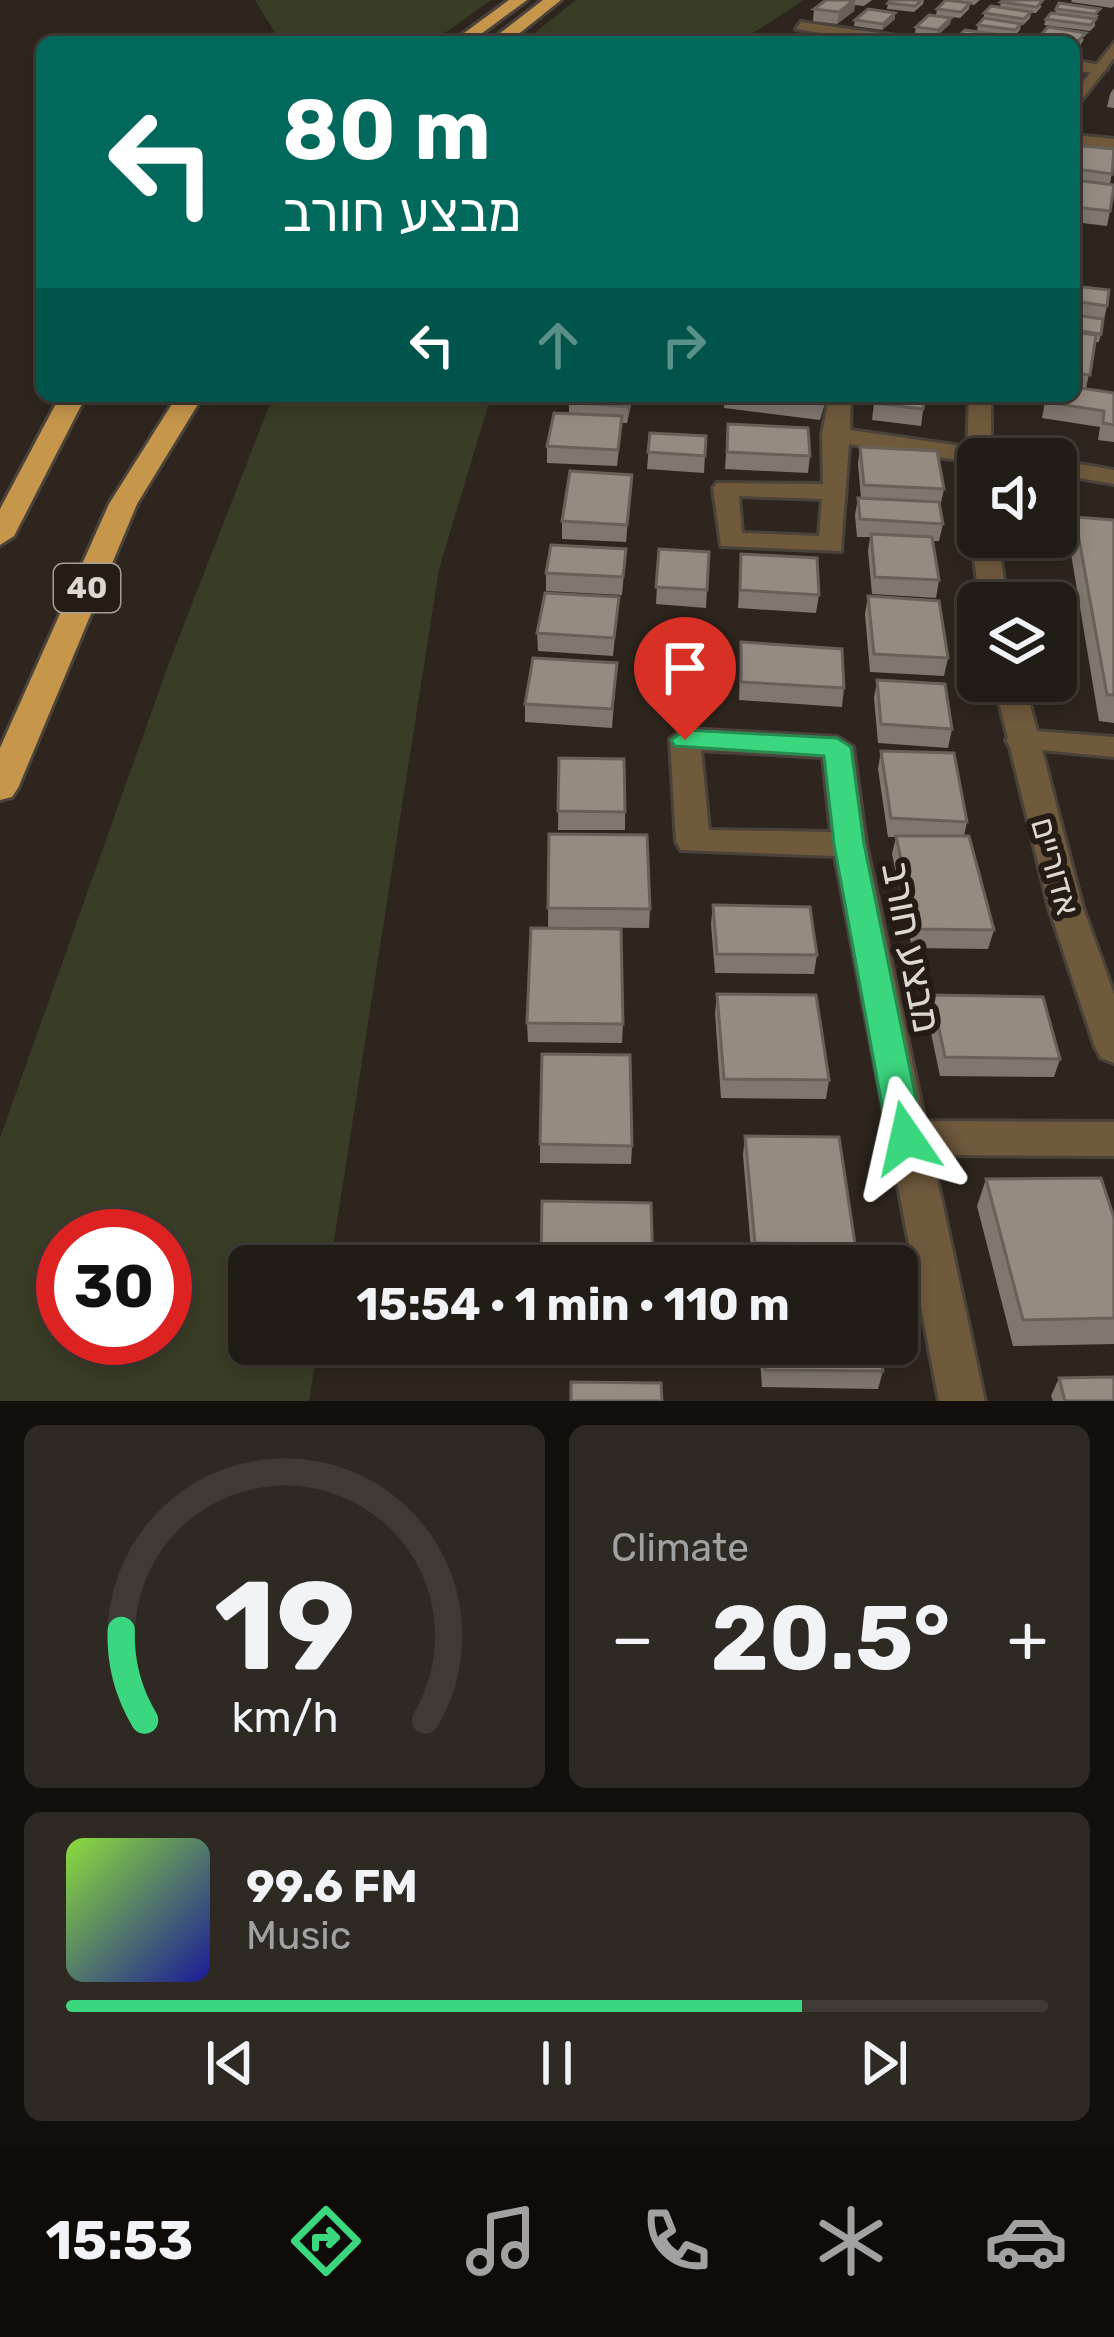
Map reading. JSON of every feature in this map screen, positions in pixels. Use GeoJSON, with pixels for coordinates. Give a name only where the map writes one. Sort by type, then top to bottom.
{"type":"FeatureCollection","features":[{"type":"Feature","properties":{"kind":"highway"},"geometry":{"type":"LineString","coordinates":[[468,36],[519,0]]}},
{"type":"Feature","properties":{"kind":"highway"},"geometry":{"type":"LineString","coordinates":[[507,36],[553,0]]}},
{"type":"Feature","properties":{"kind":"highway"},"geometry":{"type":"LineString","coordinates":[[0,536],[70,402]]}},
{"type":"Feature","properties":{"kind":"highway","name":"40"},"geometry":{"type":"LineString","coordinates":[[0,788],[123,504],[186,402]]}},
{"type":"Feature","properties":{"kind":"street"},"geometry":{"type":"LineString","coordinates":[[800,26],[869,36]]}},
{"type":"Feature","properties":{"kind":"street"},"geometry":{"type":"LineString","coordinates":[[1080,96],[1114,47]]}},
{"type":"Feature","properties":{"kind":"street"},"geometry":{"type":"LineString","coordinates":[[1080,66],[1099,69]]}},
{"type":"Feature","properties":{"kind":"street"},"geometry":{"type":"LineString","coordinates":[[1080,141],[1114,144]]}},
{"type":"Feature","properties":{"kind":"street"},"geometry":{"type":"LineString","coordinates":[[833,492],[839,402]]}},
{"type":"Feature","properties":{"kind":"street"},"geometry":{"type":"LineString","coordinates":[[976,438],[979,402]]}},
{"type":"Feature","properties":{"kind":"street"},"geometry":{"type":"LineString","coordinates":[[834,435],[957,452]]}},
{"type":"Feature","properties":{"kind":"street"},"geometry":{"type":"LineString","coordinates":[[1077,470],[1114,476]]}},
{"type":"Feature","properties":{"kind":"street","name":"אדוריים"},"geometry":{"type":"LineString","coordinates":[[1013,702],[1066,908],[1114,1047]]}},
{"type":"Feature","properties":{"kind":"street","name":"מבצע חורב"},"geometry":{"type":"LineString","coordinates":[[849,844],[693,842],[685,740],[837,747],[849,844],[962,1401]]}},
{"type":"Feature","properties":{"kind":"street"},"geometry":{"type":"LineString","coordinates":[[1021,740],[1114,747]]}},
{"type":"Feature","properties":{"kind":"street"},"geometry":{"type":"LineString","coordinates":[[906,1138],[1114,1139]]}},
{"type":"Feature","properties":{"kind":"green space"},"geometry":{"type":"Polygon","coordinates":[[[255,0],[491,0],[440,36],[274,36],[255,0]]]}},
{"type":"Feature","properties":{"kind":"green space"},"geometry":{"type":"Polygon","coordinates":[[[576,0],[804,0],[748,36],[531,36],[576,0]]]}},
{"type":"Feature","properties":{"kind":"green space"},"geometry":{"type":"Polygon","coordinates":[[[271,402],[489,402],[439,569],[333,1245],[228,1245],[228,1365],[315,1365],[309,1401],[0,1401],[0,1138],[169,663],[271,402]]]}},
{"type":"Feature","properties":{"kind":"building"},"geometry":{"type":"Polygon","coordinates":[[[826,0],[854,0],[839,12],[814,9],[826,0]]]}},
{"type":"Feature","properties":{"kind":"building"},"geometry":{"type":"Polygon","coordinates":[[[922,0],[915,6],[888,3],[922,0]]]}},
{"type":"Feature","properties":{"kind":"building"},"geometry":{"type":"Polygon","coordinates":[[[946,0],[970,3],[961,12],[937,9],[946,0]]]}},
{"type":"Feature","properties":{"kind":"building"},"geometry":{"type":"Polygon","coordinates":[[[1043,0],[1037,7],[1001,2],[1043,0]]]}},
{"type":"Feature","properties":{"kind":"building"},"geometry":{"type":"Polygon","coordinates":[[[1059,3],[1100,9],[1095,14],[1056,9],[1059,3]]]}},
{"type":"Feature","properties":{"kind":"building"},"geometry":{"type":"Polygon","coordinates":[[[991,6],[1031,12],[1024,19],[984,13],[991,6]]]}},
{"type":"Feature","properties":{"kind":"building"},"geometry":{"type":"Polygon","coordinates":[[[868,9],[895,13],[883,24],[855,20],[868,9]]]}},
{"type":"Feature","properties":{"kind":"building"},"geometry":{"type":"Polygon","coordinates":[[[1051,13],[1096,19],[1091,25],[1046,19],[1051,13]]]}},
{"type":"Feature","properties":{"kind":"building"},"geometry":{"type":"Polygon","coordinates":[[[929,15],[951,18],[938,30],[916,27],[929,15]]]}},
{"type":"Feature","properties":{"kind":"building"},"geometry":{"type":"Polygon","coordinates":[[[984,18],[1021,24],[1015,30],[978,25],[984,18]]]}},
{"type":"Feature","properties":{"kind":"building"},"geometry":{"type":"Polygon","coordinates":[[[1048,27],[1086,33],[1080,39],[1040,36],[1048,27]]]}},
{"type":"Feature","properties":{"kind":"building"},"geometry":{"type":"Polygon","coordinates":[[[965,30],[1008,36],[966,36],[959,35],[965,30]]]}},
{"type":"Feature","properties":{"kind":"building"},"geometry":{"type":"Polygon","coordinates":[[[1082,146],[1114,149],[1112,174],[1080,169],[1082,146]]]}},
{"type":"Feature","properties":{"kind":"building"},"geometry":{"type":"Polygon","coordinates":[[[1080,181],[1114,185],[1110,211],[1080,208],[1080,181]]]}},
{"type":"Feature","properties":{"kind":"building"},"geometry":{"type":"Polygon","coordinates":[[[1080,287],[1109,290],[1107,306],[1080,302],[1080,287]]]}},
{"type":"Feature","properties":{"kind":"building"},"geometry":{"type":"Polygon","coordinates":[[[1080,316],[1103,319],[1101,334],[1080,331],[1080,316]]]}},
{"type":"Feature","properties":{"kind":"building"},"geometry":{"type":"Polygon","coordinates":[[[1080,333],[1096,335],[1090,375],[1080,374],[1080,333]]]}},
{"type":"Feature","properties":{"kind":"building"},"geometry":{"type":"Polygon","coordinates":[[[1080,388],[1114,393],[1114,425],[1103,423],[1104,411],[1046,402],[1080,402],[1080,388]]]}},
{"type":"Feature","properties":{"kind":"building"},"geometry":{"type":"Polygon","coordinates":[[[569,402],[629,402],[628,407],[569,402]]]}},
{"type":"Feature","properties":{"kind":"building"},"geometry":{"type":"Polygon","coordinates":[[[874,402],[924,402],[923,409],[874,402]]]}},
{"type":"Feature","properties":{"kind":"building"},"geometry":{"type":"Polygon","coordinates":[[[554,413],[622,416],[618,450],[547,446],[554,413]]]}},
{"type":"Feature","properties":{"kind":"building"},"geometry":{"type":"Polygon","coordinates":[[[728,424],[808,428],[810,456],[727,452],[728,424]]]}},
{"type":"Feature","properties":{"kind":"building"},"geometry":{"type":"Polygon","coordinates":[[[650,433],[706,436],[705,456],[648,452],[650,433]]]}},
{"type":"Feature","properties":{"kind":"building"},"geometry":{"type":"Polygon","coordinates":[[[860,447],[937,451],[944,489],[864,485],[860,447]]]}},
{"type":"Feature","properties":{"kind":"building"},"geometry":{"type":"Polygon","coordinates":[[[570,471],[632,475],[627,525],[562,521],[570,471]]]}},
{"type":"Feature","properties":{"kind":"building"},"geometry":{"type":"Polygon","coordinates":[[[858,498],[939,502],[943,524],[860,519],[858,498]]]}},
{"type":"Feature","properties":{"kind":"building"},"geometry":{"type":"Polygon","coordinates":[[[1077,517],[1114,520],[1114,695],[1107,695],[1077,517]]]}},
{"type":"Feature","properties":{"kind":"building"},"geometry":{"type":"Polygon","coordinates":[[[871,534],[932,537],[939,580],[875,577],[871,534]]]}},
{"type":"Feature","properties":{"kind":"building"},"geometry":{"type":"Polygon","coordinates":[[[551,545],[626,549],[623,577],[546,573],[551,545]]]}},
{"type":"Feature","properties":{"kind":"building"},"geometry":{"type":"Polygon","coordinates":[[[659,549],[709,552],[707,590],[656,587],[659,549]]]}},
{"type":"Feature","properties":{"kind":"building"},"geometry":{"type":"Polygon","coordinates":[[[741,554],[817,558],[819,595],[740,590],[741,554]]]}},
{"type":"Feature","properties":{"kind":"building"},"geometry":{"type":"Polygon","coordinates":[[[545,593],[619,597],[614,638],[537,633],[545,593]]]}},
{"type":"Feature","properties":{"kind":"building"},"geometry":{"type":"Polygon","coordinates":[[[868,596],[939,601],[948,658],[874,654],[868,596]]]}},
{"type":"Feature","properties":{"kind":"building"},"geometry":{"type":"Polygon","coordinates":[[[741,642],[842,649],[844,688],[741,682],[741,642]]]}},
{"type":"Feature","properties":{"kind":"building"},"geometry":{"type":"Polygon","coordinates":[[[659,643],[708,646],[706,680],[657,677],[659,643]]]}},
{"type":"Feature","properties":{"kind":"building"},"geometry":{"type":"Polygon","coordinates":[[[533,658],[617,663],[612,709],[525,704],[533,658]]]}},
{"type":"Feature","properties":{"kind":"building"},"geometry":{"type":"Polygon","coordinates":[[[877,680],[945,684],[952,729],[881,724],[877,680]]]}},
{"type":"Feature","properties":{"kind":"building"},"geometry":{"type":"Polygon","coordinates":[[[881,751],[954,753],[967,822],[891,818],[881,751]]]}},
{"type":"Feature","properties":{"kind":"building"},"geometry":{"type":"Polygon","coordinates":[[[559,758],[624,759],[625,812],[558,811],[559,758]]]}},
{"type":"Feature","properties":{"kind":"building"},"geometry":{"type":"Polygon","coordinates":[[[549,834],[647,835],[650,909],[548,908],[549,834]]]}},
{"type":"Feature","properties":{"kind":"building"},"geometry":{"type":"Polygon","coordinates":[[[896,836],[969,836],[994,930],[916,929],[896,836]]]}},
{"type":"Feature","properties":{"kind":"building"},"geometry":{"type":"Polygon","coordinates":[[[713,905],[810,907],[817,955],[717,954],[713,905]]]}},
{"type":"Feature","properties":{"kind":"building"},"geometry":{"type":"Polygon","coordinates":[[[531,928],[621,929],[623,1024],[527,1023],[531,928]]]}},
{"type":"Feature","properties":{"kind":"building"},"geometry":{"type":"Polygon","coordinates":[[[717,994],[816,995],[829,1080],[724,1079],[717,994]]]}},
{"type":"Feature","properties":{"kind":"building"},"geometry":{"type":"Polygon","coordinates":[[[932,995],[1043,997],[1060,1059],[945,1057],[932,995]]]}},
{"type":"Feature","properties":{"kind":"building"},"geometry":{"type":"Polygon","coordinates":[[[542,1054],[630,1055],[632,1146],[540,1144],[542,1054]]]}},
{"type":"Feature","properties":{"kind":"building"},"geometry":{"type":"Polygon","coordinates":[[[745,1136],[839,1137],[855,1244],[755,1243],[745,1136]]]}},
{"type":"Feature","properties":{"kind":"building"},"geometry":{"type":"Polygon","coordinates":[[[1101,1178],[1114,1218],[1114,1318],[1023,1320],[986,1179],[1101,1178]]]}},
{"type":"Feature","properties":{"kind":"building"},"geometry":{"type":"Polygon","coordinates":[[[542,1201],[651,1203],[652,1245],[541,1245],[542,1201]]]}},
{"type":"Feature","properties":{"kind":"building"},"geometry":{"type":"Polygon","coordinates":[[[765,1365],[882,1365],[883,1371],[765,1370],[765,1365]]]}},
{"type":"Feature","properties":{"kind":"building"},"geometry":{"type":"Polygon","coordinates":[[[1114,1377],[1114,1401],[1065,1401],[1059,1378],[1114,1377]]]}},
{"type":"Feature","properties":{"kind":"building"},"geometry":{"type":"Polygon","coordinates":[[[571,1382],[661,1383],[662,1401],[571,1401],[571,1382]]]}},
{"type":"Feature","properties":{"kind":"route"},"geometry":{"type":"LineString","coordinates":[[685,740],[837,747],[849,844],[906,1138]]}}]}
